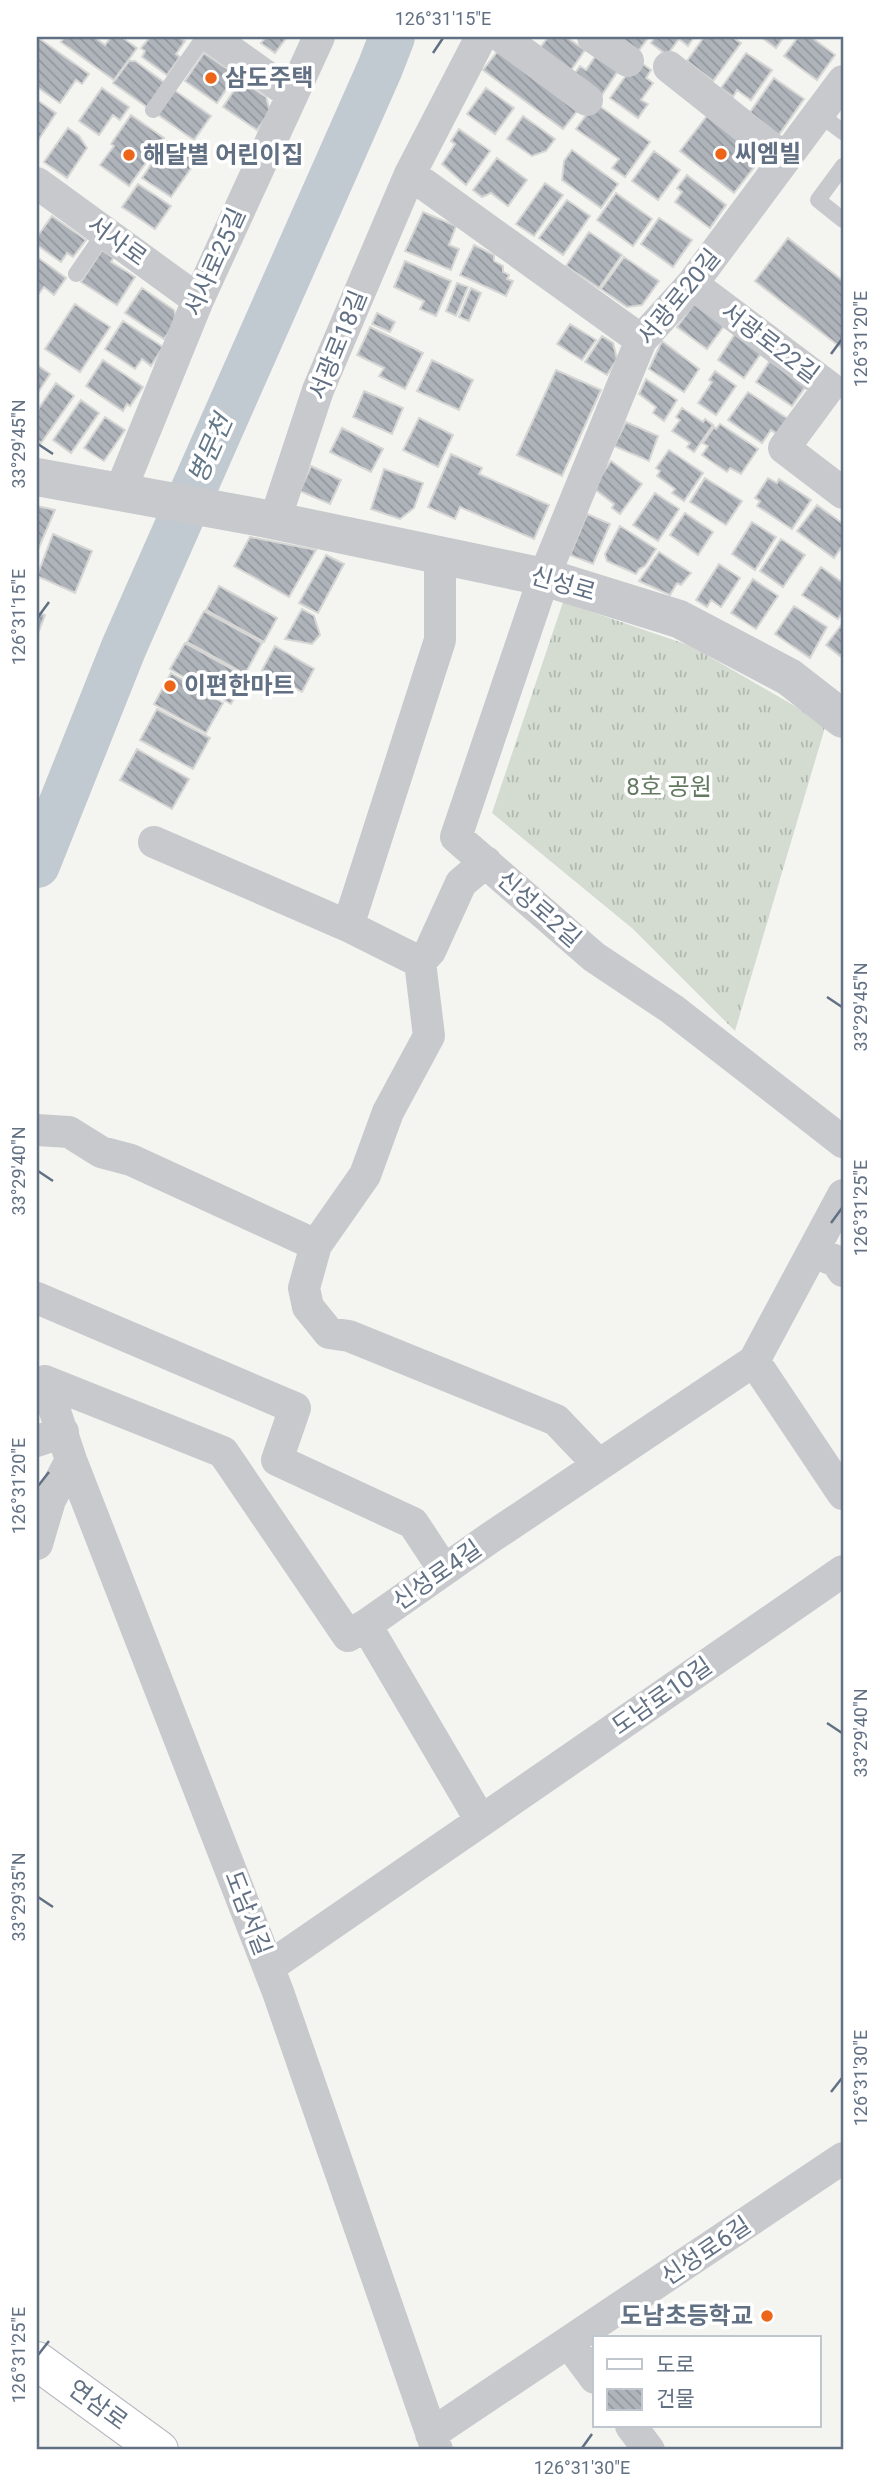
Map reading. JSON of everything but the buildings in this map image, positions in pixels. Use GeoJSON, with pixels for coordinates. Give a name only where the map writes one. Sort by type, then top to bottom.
{"type":"FeatureCollection","features":[{"type":"Feature","properties":{"kind":"main road","name":"연삼로"},"geometry":{"type":"LineString","coordinates":[[37,2361],[159,2450]]}},
{"type":"Feature","properties":{"kind":"street"},"geometry":{"type":"LineString","coordinates":[[211,37],[291,94]]}},
{"type":"Feature","properties":{"kind":"street","name":"서사로25길"},"geometry":{"type":"LineString","coordinates":[[137,494],[198,300],[319,37]]}},
{"type":"Feature","properties":{"kind":"street","name":"서광로18길"},"geometry":{"type":"LineString","coordinates":[[266,519],[410,174],[481,37]]}},
{"type":"Feature","properties":{"kind":"street"},"geometry":{"type":"LineString","coordinates":[[502,37],[587,100]]}},
{"type":"Feature","properties":{"kind":"street"},"geometry":{"type":"LineString","coordinates":[[593,37],[628,61]]}},
{"type":"Feature","properties":{"kind":"street"},"geometry":{"type":"LineString","coordinates":[[668,67],[785,159]]}},
{"type":"Feature","properties":{"kind":"street","name":"서광로20길"},"geometry":{"type":"LineString","coordinates":[[544,577],[641,340],[692,284],[785,159],[831,123],[843,81]]}},
{"type":"Feature","properties":{"kind":"street"},"geometry":{"type":"LineString","coordinates":[[410,174],[641,340]]}},
{"type":"Feature","properties":{"kind":"street","name":"서사로"},"geometry":{"type":"LineString","coordinates":[[37,183],[198,300]]}},
{"type":"Feature","properties":{"kind":"street","name":"서광로22길"},"geometry":{"type":"LineString","coordinates":[[692,284],[829,387],[785,448],[843,493]]}},
{"type":"Feature","properties":{"kind":"street"},"geometry":{"type":"LineString","coordinates":[[37,477],[137,494]]}},
{"type":"Feature","properties":{"kind":"street","name":"신성로"},"geometry":{"type":"LineString","coordinates":[[137,494],[544,577],[679,619],[789,677],[843,719]]}},
{"type":"Feature","properties":{"kind":"street"},"geometry":{"type":"LineString","coordinates":[[348,926],[440,640],[440,555]]}},
{"type":"Feature","properties":{"kind":"street","name":"신성로2길"},"geometry":{"type":"LineString","coordinates":[[544,577],[456,837],[594,957],[672,1009],[843,1142]]}},
{"type":"Feature","properties":{"kind":"street"},"geometry":{"type":"LineString","coordinates":[[154,842],[348,926],[420,962]]}},
{"type":"Feature","properties":{"kind":"street"},"geometry":{"type":"LineString","coordinates":[[486,862],[461,883],[430,951],[420,962],[429,1036],[388,1112],[365,1175],[316,1245],[304,1288],[308,1307],[329,1333],[349,1335],[556,1420],[599,1465]]}},
{"type":"Feature","properties":{"kind":"street"},"geometry":{"type":"LineString","coordinates":[[37,1130],[69,1132],[101,1152],[131,1160],[316,1245]]}},
{"type":"Feature","properties":{"kind":"street","name":"신성로4길"},"geometry":{"type":"LineString","coordinates":[[481,1821],[366,1625],[754,1361],[843,1195]]}},
{"type":"Feature","properties":{"kind":"street"},"geometry":{"type":"LineString","coordinates":[[813,1252],[836,1261],[843,1271]]}},
{"type":"Feature","properties":{"kind":"street"},"geometry":{"type":"LineString","coordinates":[[37,1298],[295,1408],[277,1460],[414,1523],[444,1570]]}},
{"type":"Feature","properties":{"kind":"street"},"geometry":{"type":"LineString","coordinates":[[754,1361],[843,1494]]}},
{"type":"Feature","properties":{"kind":"street","name":"도남서길"},"geometry":{"type":"LineString","coordinates":[[366,1625],[348,1636],[223,1452],[46,1381],[57,1444],[268,1966],[434,2442]]}},
{"type":"Feature","properties":{"kind":"street"},"geometry":{"type":"LineString","coordinates":[[37,1544],[50,1500],[57,1444]]}},
{"type":"Feature","properties":{"kind":"street","name":"도남로10길"},"geometry":{"type":"LineString","coordinates":[[481,1821],[843,1571]]}},
{"type":"Feature","properties":{"kind":"street"},"geometry":{"type":"LineString","coordinates":[[268,1966],[481,1821]]}},
{"type":"Feature","properties":{"kind":"street","name":"신성로6길"},"geometry":{"type":"LineString","coordinates":[[434,2442],[569,2343],[843,2158]]}},
{"type":"Feature","properties":{"kind":"street"},"geometry":{"type":"LineString","coordinates":[[569,2343],[593,2375]]}},
{"type":"Feature","properties":{"kind":"street"},"geometry":{"type":"LineString","coordinates":[[632,2428],[649,2450]]}},
{"type":"Feature","properties":{"kind":"lane"},"geometry":{"type":"LineString","coordinates":[[153,110],[204,37]]}},
{"type":"Feature","properties":{"kind":"lane"},"geometry":{"type":"LineString","coordinates":[[843,166],[818,200],[843,220]]}},
{"type":"Feature","properties":{"kind":"lane"},"geometry":{"type":"LineString","coordinates":[[76,274],[104,232]]}},
{"type":"Feature","properties":{"kind":"green space","name":"8호 공원"},"geometry":{"type":"Polygon","coordinates":[[[563,602],[691,646],[826,724],[735,1031],[633,929],[492,813],[563,602]]]}},
{"type":"Feature","properties":{"kind":"waterway","name":"병문천"},"geometry":{"type":"LineString","coordinates":[[37,865],[124,647],[392,37]]}},
{"type":"Feature","properties":{"kind":"place","name":"삼도주택"},"geometry":{"type":"Point","coordinates":[211,78]}},
{"type":"Feature","properties":{"kind":"place","name":"씨엠빌"},"geometry":{"type":"Point","coordinates":[721,154]}},
{"type":"Feature","properties":{"kind":"place","name":"해달별 어린이집"},"geometry":{"type":"Point","coordinates":[129,155]}},
{"type":"Feature","properties":{"kind":"place","name":"이편한마트"},"geometry":{"type":"Point","coordinates":[170,686]}},
{"type":"Feature","properties":{"kind":"place","name":"도남초등학교"},"geometry":{"type":"Point","coordinates":[767,2316]}}]}
